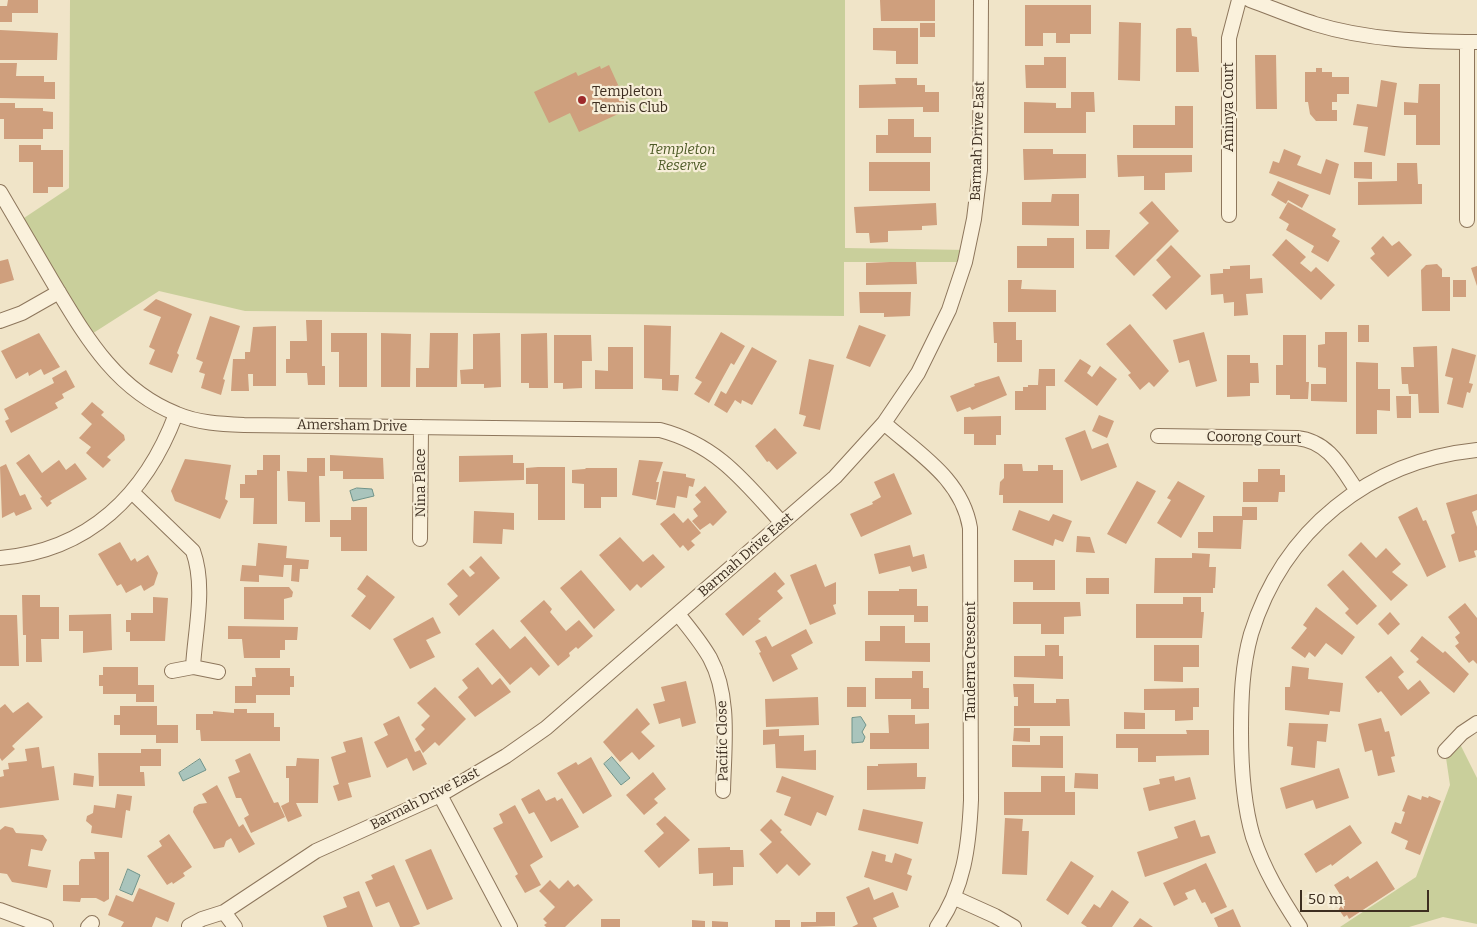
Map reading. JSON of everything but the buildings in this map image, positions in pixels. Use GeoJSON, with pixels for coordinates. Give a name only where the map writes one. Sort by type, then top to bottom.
{"type":"FeatureCollection","features":[{"type":"Feature","properties":{"kind":"street","name":"Barmah Drive East"},"geometry":{"type":"LineString","coordinates":[[189,926],[202,919],[224,912],[316,850],[440,795],[506,756],[546,728],[835,477],[884,423],[918,373],[940,332],[970,243],[980,170],[981,0]]}},
{"type":"Feature","properties":{"kind":"street","name":"Aminya Court"},"geometry":{"type":"LineString","coordinates":[[1229,215],[1230,38],[1238,0]]}},
{"type":"Feature","properties":{"kind":"street"},"geometry":{"type":"LineString","coordinates":[[1250,0],[1315,24],[1363,35],[1394,39],[1472,42],[1467,220]]}},
{"type":"Feature","properties":{"kind":"street","name":"Amersham Drive"},"geometry":{"type":"LineString","coordinates":[[0,192],[86,337],[109,367],[149,399],[176,414],[192,419],[227,424],[660,430],[693,440],[724,461],[782,523]]}},
{"type":"Feature","properties":{"kind":"street"},"geometry":{"type":"LineString","coordinates":[[0,321],[22,313],[59,292]]}},
{"type":"Feature","properties":{"kind":"street"},"geometry":{"type":"LineString","coordinates":[[0,558],[26,554],[59,544],[98,523],[133,493],[159,454],[176,414]]}},
{"type":"Feature","properties":{"kind":"street","name":"Tanderra Crescent"},"geometry":{"type":"LineString","coordinates":[[884,423],[945,475],[961,498],[970,528],[970,821],[966,858],[955,898],[938,927]]}},
{"type":"Feature","properties":{"kind":"street","name":"Nina Place"},"geometry":{"type":"LineString","coordinates":[[420,539],[421,427]]}},
{"type":"Feature","properties":{"kind":"street","name":"Coorong Court"},"geometry":{"type":"LineString","coordinates":[[1158,436],[1297,438],[1313,440],[1328,451],[1357,491]]}},
{"type":"Feature","properties":{"kind":"street"},"geometry":{"type":"LineString","coordinates":[[1300,927],[1272,881],[1259,851],[1248,814],[1241,736],[1246,660],[1251,636],[1261,608],[1284,564],[1307,533],[1357,491],[1380,477],[1418,461],[1477,450]]}},
{"type":"Feature","properties":{"kind":"street"},"geometry":{"type":"LineString","coordinates":[[133,493],[193,552],[196,560],[200,588],[193,667]]}},
{"type":"Feature","properties":{"kind":"street","name":"Pacific Close"},"geometry":{"type":"LineString","coordinates":[[678,614],[705,649],[720,684],[724,713],[723,791]]}},
{"type":"Feature","properties":{"kind":"street"},"geometry":{"type":"LineString","coordinates":[[172,671],[193,667],[218,672]]}},
{"type":"Feature","properties":{"kind":"street"},"geometry":{"type":"LineString","coordinates":[[1445,751],[1462,733],[1477,723]]}},
{"type":"Feature","properties":{"kind":"street"},"geometry":{"type":"LineString","coordinates":[[440,795],[510,927]]}},
{"type":"Feature","properties":{"kind":"street"},"geometry":{"type":"LineString","coordinates":[[955,898],[1014,927]]}},
{"type":"Feature","properties":{"kind":"street"},"geometry":{"type":"LineString","coordinates":[[0,910],[46,927]]}},
{"type":"Feature","properties":{"kind":"street"},"geometry":{"type":"LineString","coordinates":[[224,912],[235,927]]}},
{"type":"Feature","properties":{"kind":"green space","name":"Templeton Reserve"},"geometry":{"type":"Polygon","coordinates":[[[70,0],[845,0],[845,248],[968,250],[965,262],[844,262],[844,316],[245,311],[159,291],[87,337],[18,222],[69,188],[70,0]]]}},
{"type":"Feature","properties":{"kind":"green space"},"geometry":{"type":"Polygon","coordinates":[[[1457,738],[1477,778],[1477,924],[1443,917],[1409,927],[1340,927],[1416,877],[1450,785],[1445,751],[1457,738]]]}},
{"type":"Feature","properties":{"kind":"water"},"geometry":{"type":"Polygon","coordinates":[[[357,488],[372,489],[374,496],[353,501],[350,491],[357,488]]]}},
{"type":"Feature","properties":{"kind":"water"},"geometry":{"type":"Polygon","coordinates":[[[861,717],[866,725],[862,732],[865,737],[863,742],[852,743],[852,718],[861,717]]]}},
{"type":"Feature","properties":{"kind":"water"},"geometry":{"type":"Polygon","coordinates":[[[612,757],[630,778],[621,785],[604,764],[612,757]]]}},
{"type":"Feature","properties":{"kind":"water"},"geometry":{"type":"Polygon","coordinates":[[[200,759],[206,770],[183,781],[179,773],[200,759]]]}},
{"type":"Feature","properties":{"kind":"water"},"geometry":{"type":"Polygon","coordinates":[[[128,869],[140,875],[132,895],[120,890],[128,869]]]}},
{"type":"Feature","properties":{"kind":"place","name":"Templeton Tennis Club"},"geometry":{"type":"Point","coordinates":[582,100]}}]}
